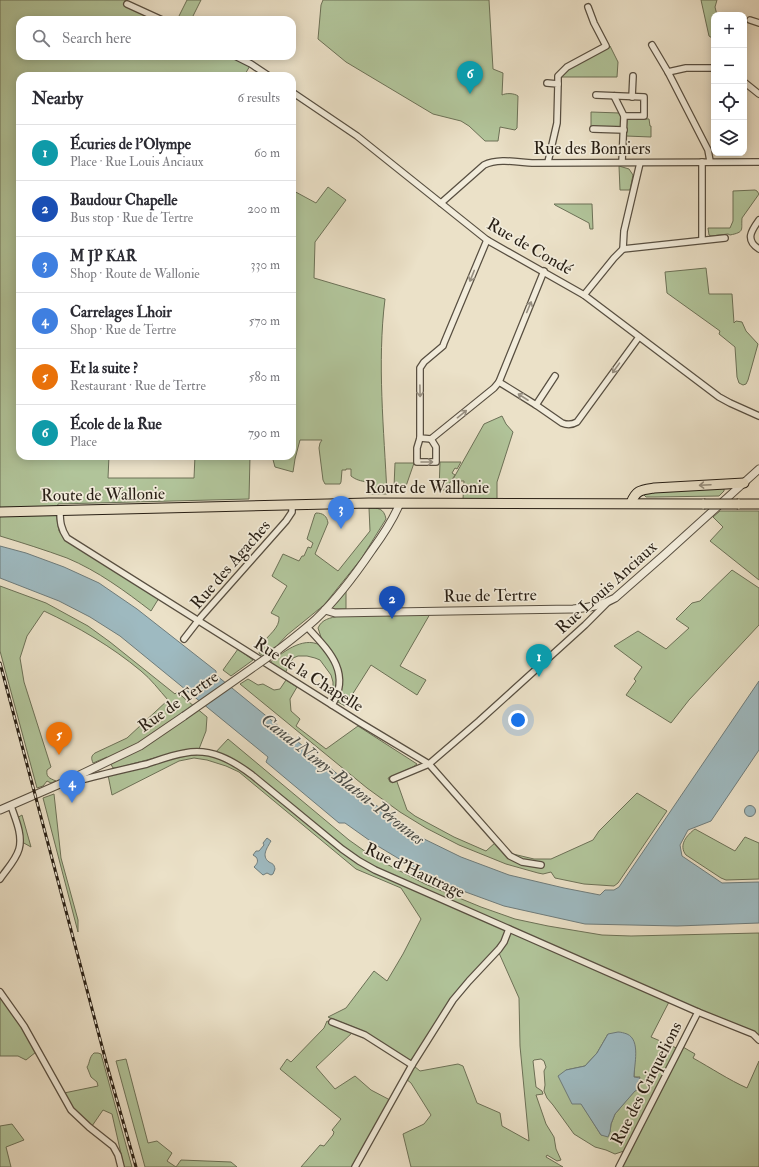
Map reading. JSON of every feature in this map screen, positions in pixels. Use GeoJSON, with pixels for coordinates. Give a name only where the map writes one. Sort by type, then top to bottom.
{"type":"FeatureCollection","features":[{"type":"Feature","properties":{"kind":"main road"},"geometry":{"type":"LineString","coordinates":[[631,503],[637,492],[642,490],[744,483]]}},
{"type":"Feature","properties":{"kind":"main road","name":"Route de Wallonie"},"geometry":{"type":"LineString","coordinates":[[0,512],[400,503],[759,504]]}},
{"type":"Feature","properties":{"kind":"street"},"geometry":{"type":"LineString","coordinates":[[126,4],[153,16]]}},
{"type":"Feature","properties":{"kind":"street"},"geometry":{"type":"LineString","coordinates":[[548,162],[557,123],[558,76],[568,67],[606,46],[594,23],[588,7]]}},
{"type":"Feature","properties":{"kind":"street"},"geometry":{"type":"LineString","coordinates":[[750,20],[759,23]]}},
{"type":"Feature","properties":{"kind":"street"},"geometry":{"type":"LineString","coordinates":[[652,45],[668,72],[708,150],[710,162]]}},
{"type":"Feature","properties":{"kind":"street"},"geometry":{"type":"LineString","coordinates":[[243,60],[263,72]]}},
{"type":"Feature","properties":{"kind":"street"},"geometry":{"type":"LineString","coordinates":[[668,72],[686,68],[711,68]]}},
{"type":"Feature","properties":{"kind":"street"},"geometry":{"type":"LineString","coordinates":[[632,97],[633,76]]}},
{"type":"Feature","properties":{"kind":"street"},"geometry":{"type":"LineString","coordinates":[[547,83],[558,84]]}},
{"type":"Feature","properties":{"kind":"street"},"geometry":{"type":"LineString","coordinates":[[746,84],[759,94]]}},
{"type":"Feature","properties":{"kind":"street","name":"Rue de Condé"},"geometry":{"type":"LineString","coordinates":[[296,95],[357,136],[487,240],[584,295],[719,397],[759,416]]}},
{"type":"Feature","properties":{"kind":"street"},"geometry":{"type":"LineString","coordinates":[[596,96],[644,97],[644,116],[624,116]]}},
{"type":"Feature","properties":{"kind":"street"},"geometry":{"type":"LineString","coordinates":[[614,96],[624,116],[622,162]]}},
{"type":"Feature","properties":{"kind":"street"},"geometry":{"type":"LineString","coordinates":[[593,129],[624,130]]}},
{"type":"Feature","properties":{"kind":"street","name":"Rue des Bonniers"},"geometry":{"type":"LineString","coordinates":[[441,203],[487,164],[497,161],[640,163],[759,162]]}},
{"type":"Feature","properties":{"kind":"street"},"geometry":{"type":"LineString","coordinates":[[702,162],[702,240]]}},
{"type":"Feature","properties":{"kind":"street"},"geometry":{"type":"LineString","coordinates":[[623,249],[624,231],[640,163]]}},
{"type":"Feature","properties":{"kind":"street"},"geometry":{"type":"LineString","coordinates":[[759,220],[753,228],[750,238],[753,246],[759,249]]}},
{"type":"Feature","properties":{"kind":"street"},"geometry":{"type":"LineString","coordinates":[[584,295],[623,249],[725,238]]}},
{"type":"Feature","properties":{"kind":"street"},"geometry":{"type":"LineString","coordinates":[[431,439],[436,447],[436,462],[417,462],[420,438],[420,368],[424,362],[443,346],[487,240]]}},
{"type":"Feature","properties":{"kind":"street"},"geometry":{"type":"LineString","coordinates":[[420,438],[431,439],[494,388],[499,382],[544,272]]}},
{"type":"Feature","properties":{"kind":"street"},"geometry":{"type":"LineString","coordinates":[[499,382],[536,404],[566,425],[571,425],[578,422],[639,336]]}},
{"type":"Feature","properties":{"kind":"street"},"geometry":{"type":"LineString","coordinates":[[536,404],[555,376]]}},
{"type":"Feature","properties":{"kind":"street","name":"Rue Louis Anciaux"},"geometry":{"type":"LineString","coordinates":[[393,779],[429,764],[484,716],[607,603],[632,584],[759,469]]}},
{"type":"Feature","properties":{"kind":"street","name":"Rue de Tertre"},"geometry":{"type":"LineString","coordinates":[[0,810],[69,780],[140,746],[278,650],[307,627],[325,610],[349,582],[394,517],[400,503]]}},
{"type":"Feature","properties":{"kind":"street","name":"Rue des Agaches"},"geometry":{"type":"LineString","coordinates":[[184,639],[286,521],[292,512],[292,505]]}},
{"type":"Feature","properties":{"kind":"street","name":"Rue de la Chapelle"},"geometry":{"type":"LineString","coordinates":[[60,511],[62,531],[67,538],[332,705],[429,764],[510,856],[522,862],[542,865]]}},
{"type":"Feature","properties":{"kind":"street","name":"Rue de Tertre"},"geometry":{"type":"LineString","coordinates":[[325,610],[335,613],[573,609],[607,603]]}},
{"type":"Feature","properties":{"kind":"street"},"geometry":{"type":"LineString","coordinates":[[307,627],[327,650],[338,669],[340,686],[332,705]]}},
{"type":"Feature","properties":{"kind":"street","name":"Rue d'Hautrage"},"geometry":{"type":"LineString","coordinates":[[69,780],[81,780],[184,753],[203,752],[227,758],[252,775],[342,849],[375,870],[698,1012],[753,1034],[759,1040]]}},
{"type":"Feature","properties":{"kind":"street"},"geometry":{"type":"LineString","coordinates":[[104,774],[100,772],[99,769],[102,764],[109,771],[115,771]]}},
{"type":"Feature","properties":{"kind":"street"},"geometry":{"type":"LineString","coordinates":[[0,879],[19,849],[20,840],[18,828],[10,806]]}},
{"type":"Feature","properties":{"kind":"street"},"geometry":{"type":"LineString","coordinates":[[355,1167],[412,1065],[453,1000],[468,981],[499,949],[504,942],[509,929]]}},
{"type":"Feature","properties":{"kind":"street"},"geometry":{"type":"LineString","coordinates":[[0,992],[24,1026],[71,1110],[113,1146],[118,1155],[121,1167]]}},
{"type":"Feature","properties":{"kind":"street","name":"Rue des Criquelions"},"geometry":{"type":"LineString","coordinates":[[619,1167],[698,1012]]}},
{"type":"Feature","properties":{"kind":"street"},"geometry":{"type":"LineString","coordinates":[[332,1022],[366,1035],[412,1065]]}},
{"type":"Feature","properties":{"kind":"green space"},"geometry":{"type":"Polygon","coordinates":[[[0,0],[126,0],[127,4],[153,16],[16,16],[16,60],[243,60],[251,64],[246,72],[16,72],[16,460],[109,460],[108,478],[194,478],[195,460],[250,460],[249,499],[58,504],[56,514],[59,531],[65,539],[159,598],[151,611],[111,582],[78,563],[50,552],[0,536],[0,0]]]}},
{"type":"Feature","properties":{"kind":"green space"},"geometry":{"type":"Polygon","coordinates":[[[187,0],[201,0],[193,16],[179,16],[187,0]]]}},
{"type":"Feature","properties":{"kind":"green space"},"geometry":{"type":"Polygon","coordinates":[[[323,0],[489,0],[493,69],[503,73],[502,95],[514,94],[518,96],[517,128],[515,130],[500,127],[498,141],[485,141],[469,126],[461,121],[433,114],[346,62],[318,39],[321,5],[323,0]]]}},
{"type":"Feature","properties":{"kind":"green space"},"geometry":{"type":"Polygon","coordinates":[[[701,0],[717,0],[715,7],[716,12],[711,12],[711,37],[709,36],[701,0]]]}},
{"type":"Feature","properties":{"kind":"green space"},"geometry":{"type":"Polygon","coordinates":[[[610,46],[618,62],[617,77],[559,77],[568,69],[610,46]]]}},
{"type":"Feature","properties":{"kind":"green space"},"geometry":{"type":"Polygon","coordinates":[[[591,112],[620,113],[622,116],[621,127],[591,127],[591,112]]]}},
{"type":"Feature","properties":{"kind":"green space"},"geometry":{"type":"Polygon","coordinates":[[[628,118],[649,119],[651,126],[651,137],[626,136],[628,118]]]}},
{"type":"Feature","properties":{"kind":"green space"},"geometry":{"type":"Polygon","coordinates":[[[619,166],[629,169],[633,175],[630,190],[620,190],[619,166]]]}},
{"type":"Feature","properties":{"kind":"green space"},"geometry":{"type":"Polygon","coordinates":[[[328,187],[346,200],[315,242],[314,278],[385,299],[381,372],[387,494],[368,494],[367,482],[351,476],[351,469],[342,470],[340,484],[325,484],[323,480],[319,448],[322,440],[300,440],[296,455],[296,192],[316,203],[328,187]]]}},
{"type":"Feature","properties":{"kind":"green space"},"geometry":{"type":"Polygon","coordinates":[[[755,190],[759,194],[742,218],[742,228],[738,233],[730,235],[709,235],[708,228],[730,228],[733,221],[733,191],[755,190]]]}},
{"type":"Feature","properties":{"kind":"green space"},"geometry":{"type":"Polygon","coordinates":[[[554,204],[592,204],[593,229],[590,229],[589,223],[554,204]]]}},
{"type":"Feature","properties":{"kind":"green space"},"geometry":{"type":"Polygon","coordinates":[[[706,268],[709,294],[732,294],[734,323],[736,321],[742,322],[746,331],[758,344],[748,380],[746,384],[743,385],[739,383],[737,377],[735,347],[719,334],[720,331],[667,293],[665,272],[706,268]]]}},
{"type":"Feature","properties":{"kind":"green space"},"geometry":{"type":"Polygon","coordinates":[[[502,416],[506,424],[513,432],[497,482],[497,500],[463,499],[464,481],[452,481],[484,424],[502,416]]]}},
{"type":"Feature","properties":{"kind":"green space"},"geometry":{"type":"Polygon","coordinates":[[[273,460],[295,460],[293,472],[275,467],[273,460]]]}},
{"type":"Feature","properties":{"kind":"green space"},"geometry":{"type":"Polygon","coordinates":[[[440,462],[461,462],[457,469],[455,468],[452,473],[455,475],[445,490],[439,490],[440,462]]]}},
{"type":"Feature","properties":{"kind":"green space"},"geometry":{"type":"Polygon","coordinates":[[[395,463],[414,463],[405,489],[394,487],[395,463]]]}},
{"type":"Feature","properties":{"kind":"green space"},"geometry":{"type":"Polygon","coordinates":[[[724,487],[724,491],[719,496],[646,497],[644,495],[645,493],[724,487]]]}},
{"type":"Feature","properties":{"kind":"green space"},"geometry":{"type":"Polygon","coordinates":[[[369,508],[380,509],[384,513],[386,519],[361,559],[324,605],[287,635],[276,647],[263,656],[259,653],[262,645],[276,628],[279,621],[279,617],[271,613],[287,586],[272,576],[283,554],[299,561],[302,556],[304,556],[308,547],[311,548],[313,543],[307,539],[315,514],[321,514],[326,517],[328,523],[315,554],[338,571],[370,531],[369,508]]]}},
{"type":"Feature","properties":{"kind":"green space"},"geometry":{"type":"Polygon","coordinates":[[[720,511],[759,511],[759,580],[710,541],[723,527],[713,517],[720,511]]]}},
{"type":"Feature","properties":{"kind":"green space"},"geometry":{"type":"Polygon","coordinates":[[[732,570],[759,588],[759,625],[689,700],[671,723],[626,695],[636,681],[634,679],[642,667],[614,646],[638,631],[666,649],[689,628],[676,619],[692,603],[700,601],[732,570]]]}},
{"type":"Feature","properties":{"kind":"green space"},"geometry":{"type":"Polygon","coordinates":[[[0,586],[46,603],[88,626],[175,694],[177,692],[207,717],[206,731],[199,749],[184,750],[117,768],[113,768],[107,757],[93,763],[92,757],[95,753],[127,738],[168,700],[145,674],[118,653],[82,630],[44,611],[27,636],[20,658],[24,682],[51,767],[47,770],[47,774],[50,778],[56,781],[51,783],[47,781],[43,786],[37,788],[0,651],[0,586]]]}},
{"type":"Feature","properties":{"kind":"green space"},"geometry":{"type":"Polygon","coordinates":[[[346,590],[346,609],[334,609],[332,607],[346,590]]]}},
{"type":"Feature","properties":{"kind":"green space"},"geometry":{"type":"Polygon","coordinates":[[[430,614],[400,666],[426,680],[417,695],[371,665],[345,706],[331,698],[330,695],[333,688],[333,682],[331,675],[320,660],[307,656],[298,656],[293,658],[284,675],[268,664],[292,647],[299,644],[313,643],[320,645],[322,640],[318,628],[329,618],[339,616],[430,614]]]}},
{"type":"Feature","properties":{"kind":"green space"},"geometry":{"type":"Polygon","coordinates":[[[238,649],[253,660],[231,676],[223,670],[238,649]]]}},
{"type":"Feature","properties":{"kind":"green space"},"geometry":{"type":"Polygon","coordinates":[[[248,679],[258,685],[263,684],[274,690],[280,689],[286,680],[297,687],[290,699],[291,711],[300,719],[296,726],[326,749],[358,726],[417,764],[388,778],[390,782],[396,779],[407,810],[415,816],[454,837],[486,851],[496,842],[510,857],[513,854],[534,859],[551,859],[593,840],[599,831],[637,793],[667,811],[618,883],[614,886],[584,884],[555,878],[551,872],[543,874],[506,864],[459,845],[426,828],[400,812],[367,788],[240,684],[248,679]]]}},
{"type":"Feature","properties":{"kind":"green space"},"geometry":{"type":"Polygon","coordinates":[[[228,739],[349,840],[373,857],[425,884],[515,919],[602,935],[631,936],[759,933],[759,1040],[757,1037],[670,1000],[651,1037],[681,1050],[683,1047],[695,1054],[693,1058],[747,1088],[759,1061],[759,1167],[622,1167],[628,1153],[624,1151],[615,1154],[595,1147],[574,1134],[547,1098],[544,1091],[544,1071],[546,1067],[544,1061],[541,1059],[533,1061],[536,1087],[542,1091],[543,1094],[536,1095],[546,1124],[554,1137],[556,1149],[561,1160],[557,1161],[547,1155],[546,1157],[563,1167],[411,1167],[403,1134],[424,1124],[431,1115],[411,1083],[406,1079],[414,1066],[420,1071],[458,1064],[463,1066],[477,1103],[500,1113],[502,1126],[529,1141],[520,1046],[519,998],[499,953],[502,950],[498,946],[460,987],[450,1000],[412,1062],[361,1030],[328,1017],[346,1008],[374,971],[387,981],[421,919],[401,888],[356,869],[239,772],[226,766],[207,760],[194,758],[179,761],[112,795],[108,775],[188,755],[197,755],[198,752],[214,754],[228,739]],[[608,1034],[597,1053],[585,1066],[566,1070],[581,1103],[601,1135],[610,1132],[615,1114],[635,1090],[640,1077],[634,1077],[634,1071],[608,1034]]]}},
{"type":"Feature","properties":{"kind":"green space"},"geometry":{"type":"Polygon","coordinates":[[[54,794],[61,858],[78,920],[78,932],[43,798],[54,794]]]}},
{"type":"Feature","properties":{"kind":"green space"},"geometry":{"type":"Polygon","coordinates":[[[22,815],[31,847],[22,842],[17,818],[22,815]]]}},
{"type":"Feature","properties":{"kind":"green space"},"geometry":{"type":"Polygon","coordinates":[[[695,829],[735,851],[745,837],[759,843],[759,879],[726,880],[686,855],[683,848],[684,840],[695,829]]]}},
{"type":"Feature","properties":{"kind":"green space"},"geometry":{"type":"Polygon","coordinates":[[[0,997],[21,1026],[36,1052],[26,1060],[18,1056],[0,1056],[0,997]]]}},
{"type":"Feature","properties":{"kind":"green space"},"geometry":{"type":"Polygon","coordinates":[[[327,1021],[354,1031],[316,1067],[335,1089],[355,1076],[371,1090],[390,1100],[353,1167],[301,1167],[320,1145],[324,1146],[333,1135],[334,1132],[332,1130],[341,1119],[280,1069],[287,1059],[291,1062],[292,1061],[324,1028],[327,1021]]]}},
{"type":"Feature","properties":{"kind":"green space"},"geometry":{"type":"Polygon","coordinates":[[[94,1053],[101,1054],[132,1167],[124,1167],[112,1114],[103,1110],[92,1126],[76,1112],[64,1093],[98,1086],[97,1082],[91,1077],[87,1067],[91,1056],[94,1053]]]}},
{"type":"Feature","properties":{"kind":"green space"},"geometry":{"type":"Polygon","coordinates":[[[126,1059],[148,1143],[157,1141],[172,1153],[167,1161],[176,1167],[145,1167],[116,1061],[126,1059]]]}},
{"type":"Feature","properties":{"kind":"green space"},"geometry":{"type":"Polygon","coordinates":[[[12,1124],[24,1140],[6,1147],[11,1167],[0,1167],[0,1126],[12,1124]]]}},
{"type":"Feature","properties":{"kind":"green space"},"geometry":{"type":"Polygon","coordinates":[[[181,1160],[231,1162],[237,1167],[176,1167],[181,1160]]]}},
{"type":"Feature","properties":{"kind":"water","name":"Canal Nimy-Blaton-Péronnes"},"geometry":{"type":"Polygon","coordinates":[[[0,546],[26,553],[64,567],[99,583],[137,609],[216,671],[216,675],[373,803],[420,837],[461,857],[509,875],[600,895],[605,890],[614,890],[619,887],[759,681],[759,750],[711,821],[688,830],[680,845],[682,856],[722,883],[759,882],[759,923],[677,926],[585,924],[504,906],[452,887],[406,863],[376,845],[345,823],[339,823],[266,762],[268,757],[120,636],[90,617],[59,601],[0,578],[0,546]]]}},
{"type":"Feature","properties":{"kind":"water"},"geometry":{"type":"Polygon","coordinates":[[[750,805],[754,807],[756,811],[754,815],[750,817],[746,815],[744,811],[746,807],[750,805]]]}},
{"type":"Feature","properties":{"kind":"water"},"geometry":{"type":"Polygon","coordinates":[[[267,838],[271,841],[265,857],[273,864],[275,869],[271,875],[267,873],[263,875],[254,867],[257,864],[257,860],[253,855],[264,845],[263,843],[267,838]]]}},
{"type":"Feature","properties":{"kind":"water"},"geometry":{"type":"Polygon","coordinates":[[[618,1032],[627,1034],[634,1042],[636,1053],[634,1077],[640,1078],[638,1090],[635,1091],[615,1114],[608,1137],[601,1135],[581,1104],[572,1104],[558,1076],[566,1070],[585,1066],[597,1053],[608,1034],[618,1032]]]}},
{"type":"Feature","properties":{"kind":"railway"},"geometry":{"type":"LineString","coordinates":[[0,663],[108,1069],[136,1167]]}},
{"type":"Feature","properties":{"kind":"place","name":"École de la Rue"},"geometry":{"type":"Point","coordinates":[470,94]}},
{"type":"Feature","properties":{"kind":"place","name":"M JP KAR"},"geometry":{"type":"Point","coordinates":[341,529]}},
{"type":"Feature","properties":{"kind":"place","name":"Baudour Chapelle"},"geometry":{"type":"Point","coordinates":[392,619]}},
{"type":"Feature","properties":{"kind":"place","name":"Écuries de l'Olympe"},"geometry":{"type":"Point","coordinates":[539,677]}},
{"type":"Feature","properties":{"kind":"place","name":"Et la suite ?"},"geometry":{"type":"Point","coordinates":[59,755]}},
{"type":"Feature","properties":{"kind":"place","name":"Carrelages Lhoir"},"geometry":{"type":"Point","coordinates":[72,803]}}]}
